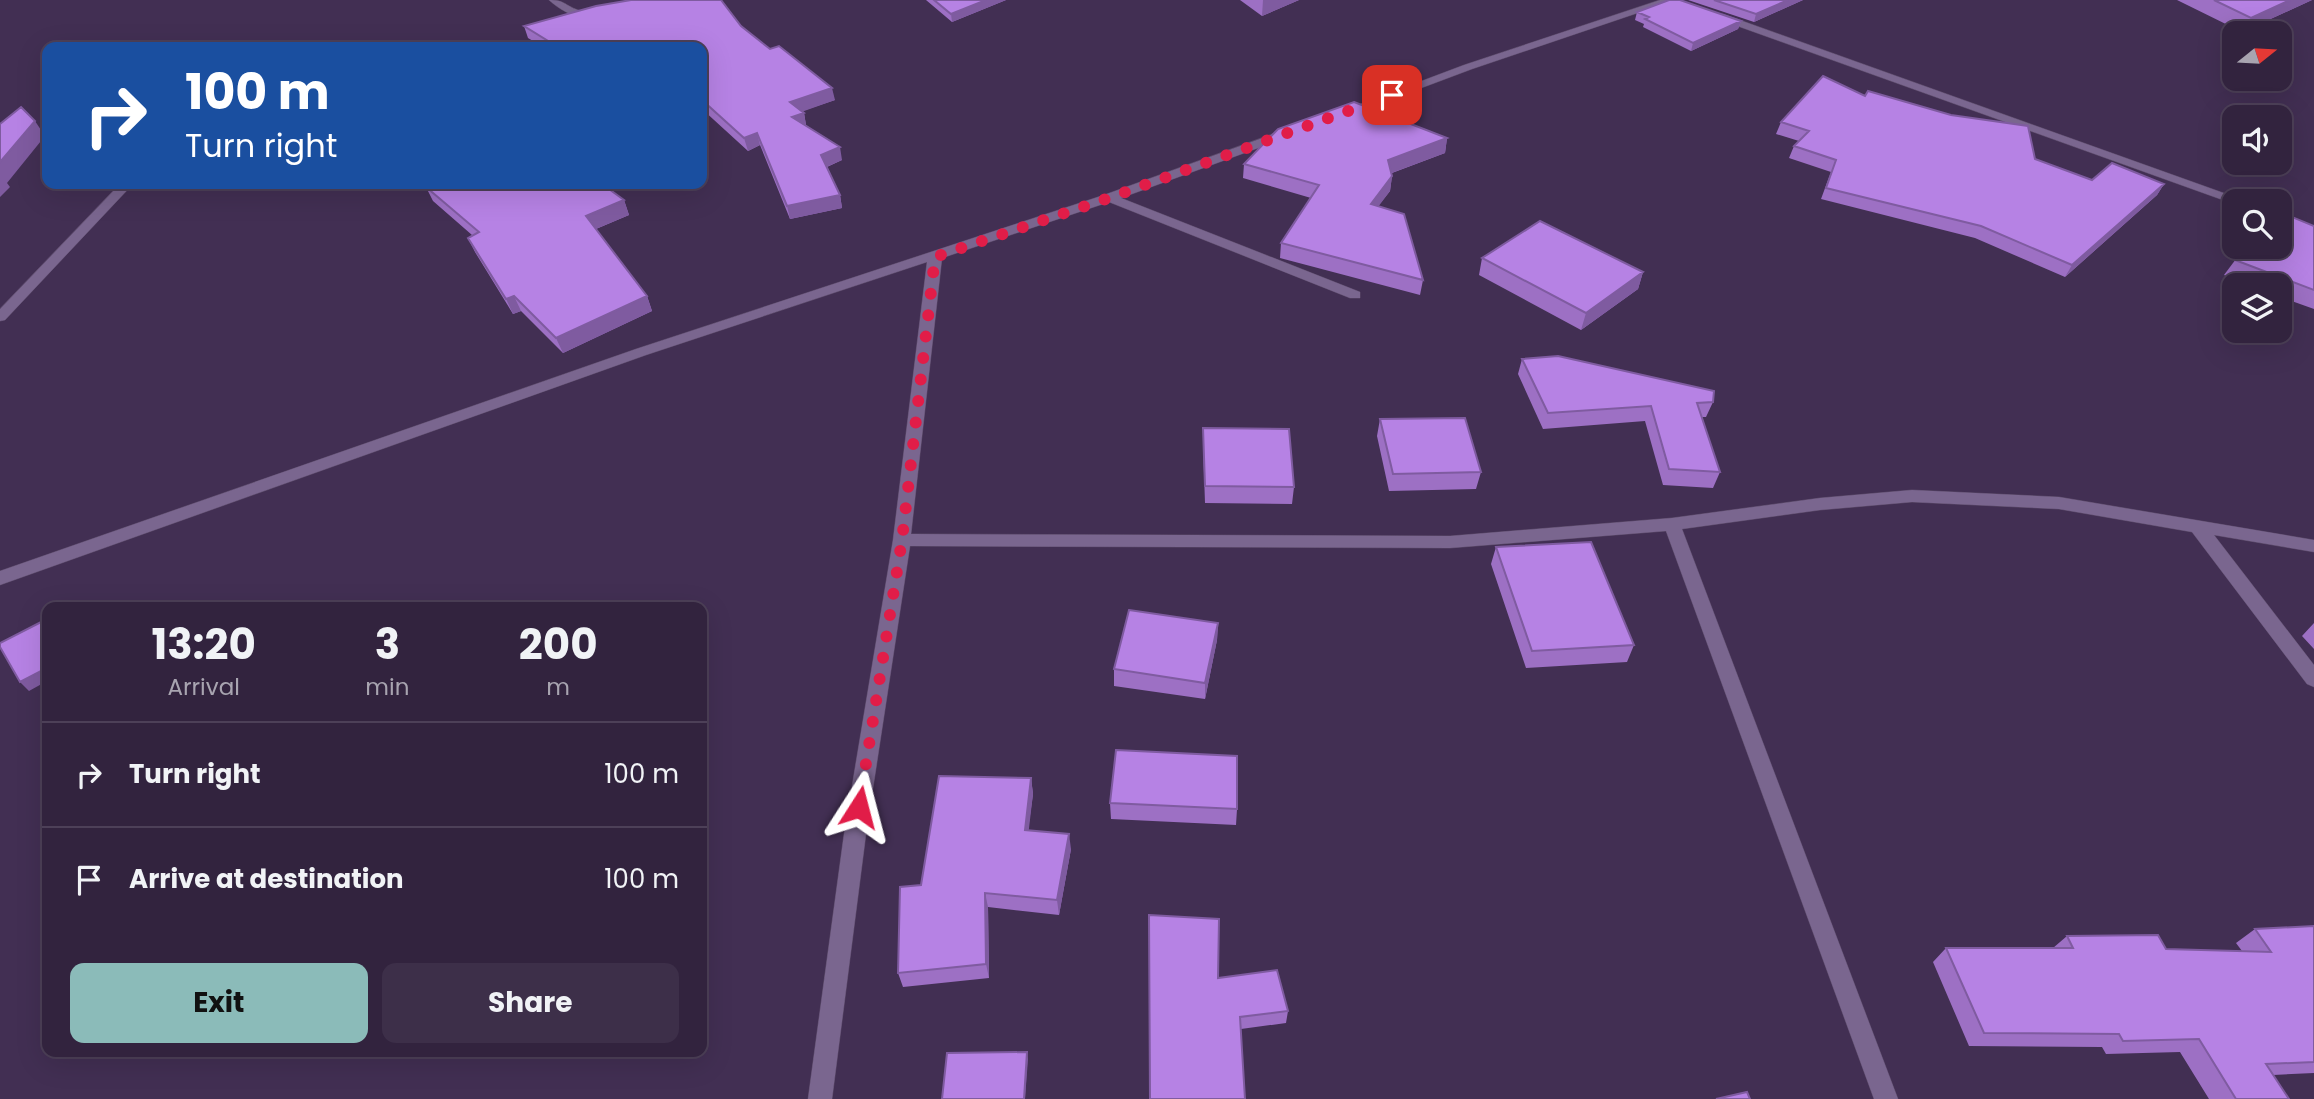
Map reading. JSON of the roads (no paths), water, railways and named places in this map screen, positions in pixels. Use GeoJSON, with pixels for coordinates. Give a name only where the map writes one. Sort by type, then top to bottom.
{"type":"FeatureCollection","features":[{"type":"Feature","properties":{"kind":"street"},"geometry":{"type":"LineString","coordinates":[[554,0],[577,14],[604,11]]}},
{"type":"Feature","properties":{"kind":"street"},"geometry":{"type":"LineString","coordinates":[[1327,118],[1468,66],[1672,0],[1686,5]]}},
{"type":"Feature","properties":{"kind":"street"},"geometry":{"type":"LineString","coordinates":[[1712,14],[2222,195]]}},
{"type":"Feature","properties":{"kind":"street"},"geometry":{"type":"LineString","coordinates":[[0,578],[641,352],[935,257],[1302,128]]}},
{"type":"Feature","properties":{"kind":"street"},"geometry":{"type":"LineString","coordinates":[[0,317],[122,189]]}},
{"type":"Feature","properties":{"kind":"street"},"geometry":{"type":"LineString","coordinates":[[1109,198],[1356,295]]}},
{"type":"Feature","properties":{"kind":"street"},"geometry":{"type":"LineString","coordinates":[[820,1099],[855,834],[902,540],[935,257]]}},
{"type":"Feature","properties":{"kind":"street"},"geometry":{"type":"LineString","coordinates":[[902,540],[1450,542],[1672,524],[1820,504],[1912,496],[2059,503],[2314,546]]}},
{"type":"Feature","properties":{"kind":"street"},"geometry":{"type":"LineString","coordinates":[[1672,524],[1886,1099]]}},
{"type":"Feature","properties":{"kind":"street"},"geometry":{"type":"LineString","coordinates":[[2198,527],[2314,679]]}}]}
